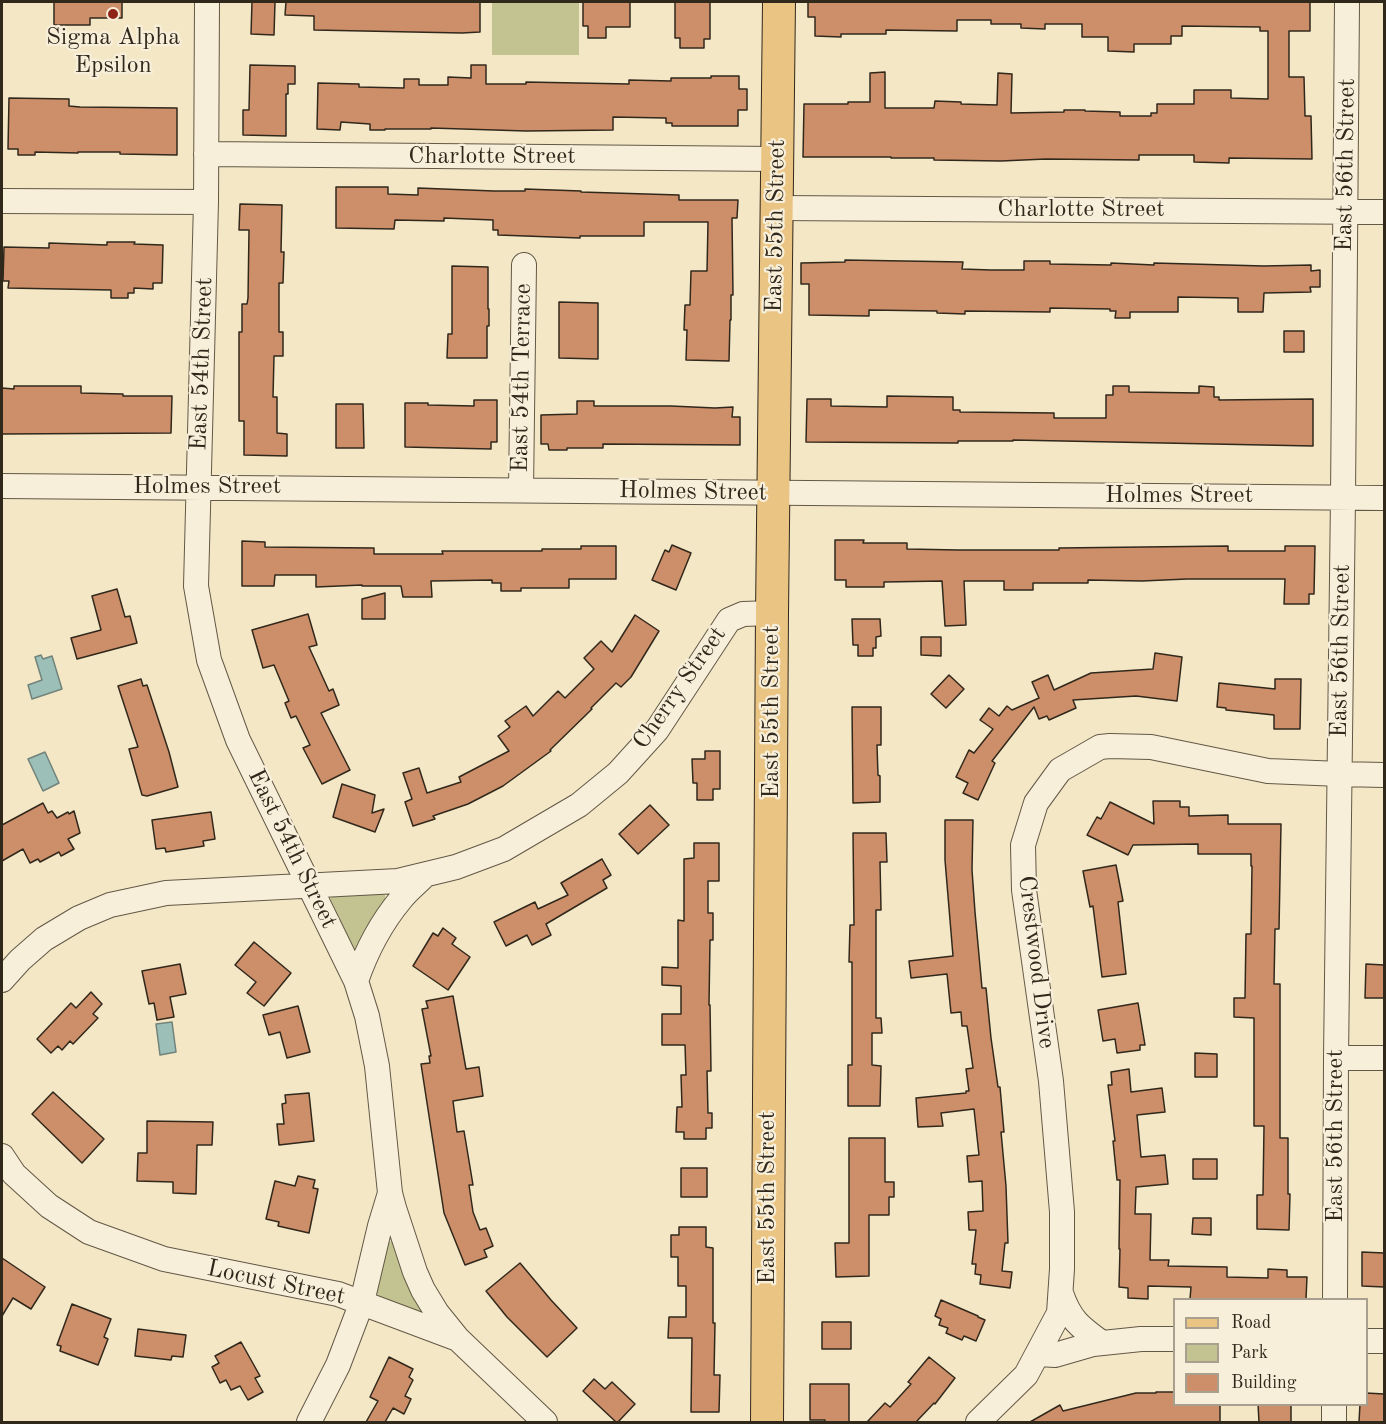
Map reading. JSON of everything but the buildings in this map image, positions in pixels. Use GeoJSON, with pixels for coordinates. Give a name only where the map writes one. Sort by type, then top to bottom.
{"type":"FeatureCollection","features":[{"type":"Feature","properties":{"kind":"main road","name":"East 55th Street"},"geometry":{"type":"LineString","coordinates":[[767,1422],[773,493],[779,2]]}},
{"type":"Feature","properties":{"kind":"street","name":"East 54th Street"},"geometry":{"type":"LineString","coordinates":[[207,2],[206,202],[196,586],[209,660],[238,740],[356,981],[367,1016],[377,1066],[390,1193],[394,1208],[423,1290],[437,1313],[458,1339]]}},
{"type":"Feature","properties":{"kind":"street","name":"East 56th Street"},"geometry":{"type":"LineString","coordinates":[[1335,1298],[1347,2]]}},
{"type":"Feature","properties":{"kind":"street","name":"Charlotte Street"},"geometry":{"type":"LineString","coordinates":[[206,154],[777,159]]}},
{"type":"Feature","properties":{"kind":"street"},"geometry":{"type":"LineString","coordinates":[[2,201],[206,202]]}},
{"type":"Feature","properties":{"kind":"street","name":"Charlotte Street"},"geometry":{"type":"LineString","coordinates":[[777,208],[1384,212]]}},
{"type":"Feature","properties":{"kind":"street","name":"East 54th Terrace"},"geometry":{"type":"LineString","coordinates":[[521,490],[524,265]]}},
{"type":"Feature","properties":{"kind":"street","name":"Holmes Street"},"geometry":{"type":"LineString","coordinates":[[2,486],[1384,498]]}},
{"type":"Feature","properties":{"kind":"street","name":"Cherry Street"},"geometry":{"type":"LineString","coordinates":[[2,980],[44,939],[79,918],[110,905],[166,893],[398,881],[456,867],[504,849],[579,806],[618,773],[657,730],[729,620],[743,614],[772,613]]}},
{"type":"Feature","properties":{"kind":"street","name":"Crestwood Drive"},"geometry":{"type":"LineString","coordinates":[[978,1422],[1026,1375],[1059,1313],[1061,1293],[1062,1212],[1051,1080],[1024,890],[1023,845],[1036,802],[1060,770],[1100,747],[1110,746],[1151,747],[1268,771],[1384,775]]}},
{"type":"Feature","properties":{"kind":"street"},"geometry":{"type":"LineString","coordinates":[[356,981],[385,919],[402,897],[424,876]]}},
{"type":"Feature","properties":{"kind":"street"},"geometry":{"type":"LineString","coordinates":[[1336,1058],[1384,1058]]}},
{"type":"Feature","properties":{"kind":"street","name":"Locust Street"},"geometry":{"type":"LineString","coordinates":[[2,1156],[14,1173],[49,1206],[89,1232],[164,1260],[338,1294],[458,1339],[545,1422]]}},
{"type":"Feature","properties":{"kind":"street","name":"East 54th Street"},"geometry":{"type":"LineString","coordinates":[[309,1422],[338,1365],[362,1302],[390,1193]]}},
{"type":"Feature","properties":{"kind":"street"},"geometry":{"type":"LineString","coordinates":[[1061,1293],[1066,1310],[1102,1343]]}},
{"type":"Feature","properties":{"kind":"street"},"geometry":{"type":"LineString","coordinates":[[1038,1354],[1055,1355],[1102,1343],[1173,1339]]}},
{"type":"Feature","properties":{"kind":"street"},"geometry":{"type":"LineString","coordinates":[[1368,1341],[1384,1341]]}},
{"type":"Feature","properties":{"kind":"street"},"geometry":{"type":"LineString","coordinates":[[1334,1406],[1334,1422]]}},
{"type":"Feature","properties":{"kind":"green space"},"geometry":{"type":"Polygon","coordinates":[[[492,2],[579,2],[579,55],[492,55],[492,2]]]}},
{"type":"Feature","properties":{"kind":"green space"},"geometry":{"type":"Polygon","coordinates":[[[383,893],[386,900],[354,949],[330,895],[383,893]]]}},
{"type":"Feature","properties":{"kind":"green space"},"geometry":{"type":"Polygon","coordinates":[[[391,1241],[396,1244],[423,1310],[421,1313],[383,1300],[377,1294],[376,1287],[386,1245],[391,1241]]]}},
{"type":"Feature","properties":{"kind":"water"},"geometry":{"type":"Polygon","coordinates":[[[41,655],[43,659],[52,656],[62,689],[32,699],[28,685],[42,680],[35,657],[41,655]]]}},
{"type":"Feature","properties":{"kind":"water"},"geometry":{"type":"Polygon","coordinates":[[[45,752],[59,783],[43,791],[28,759],[45,752]]]}},
{"type":"Feature","properties":{"kind":"water"},"geometry":{"type":"Polygon","coordinates":[[[172,1022],[176,1052],[160,1055],[156,1024],[172,1022]]]}},
{"type":"Feature","properties":{"kind":"place","name":"Sigma Alpha Epsilon"},"geometry":{"type":"Point","coordinates":[113,14]}}]}
